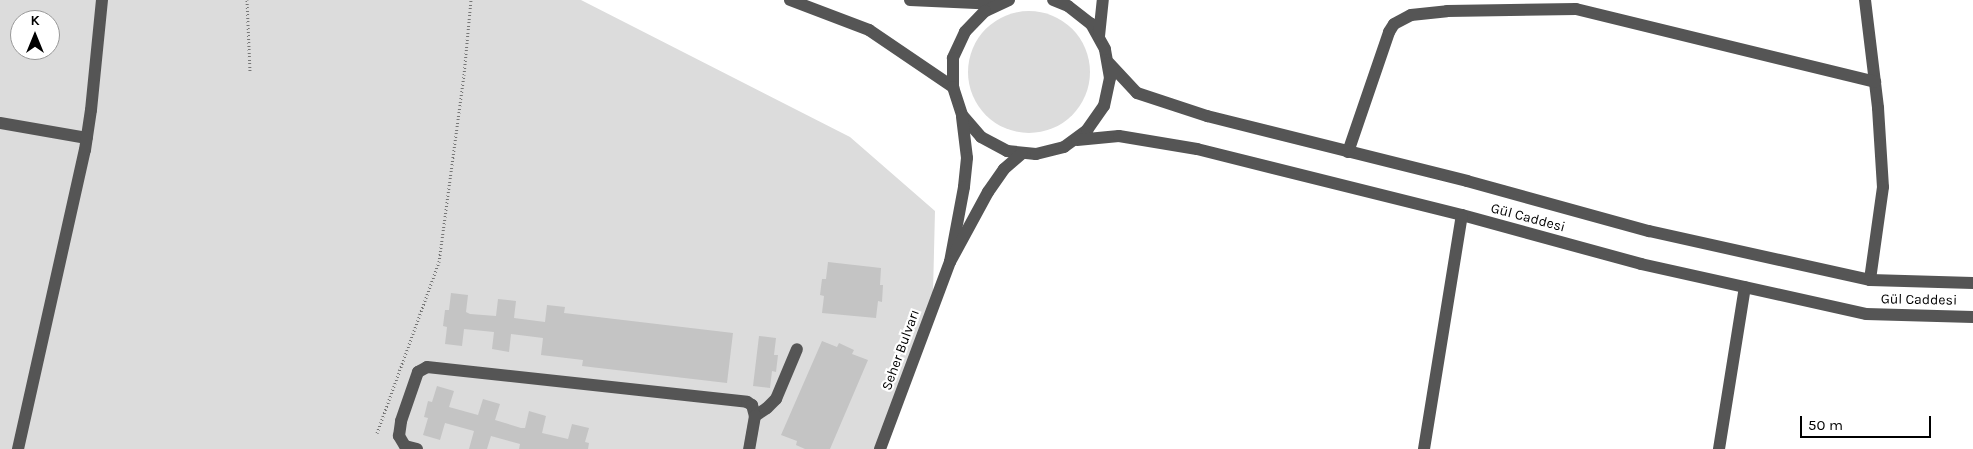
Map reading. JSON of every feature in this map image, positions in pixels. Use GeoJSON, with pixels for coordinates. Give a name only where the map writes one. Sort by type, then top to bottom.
{"type":"FeatureCollection","features":[{"type":"Feature","properties":{"kind":"street"},"geometry":{"type":"LineString","coordinates":[[18,449],[86,138],[102,0]]}},
{"type":"Feature","properties":{"kind":"street"},"geometry":{"type":"LineString","coordinates":[[790,0],[869,30],[952,88]]}},
{"type":"Feature","properties":{"kind":"street"},"geometry":{"type":"LineString","coordinates":[[910,0],[1003,2]]}},
{"type":"Feature","properties":{"kind":"street"},"geometry":{"type":"LineString","coordinates":[[1003,2],[974,20],[958,45],[952,66],[952,88],[962,115],[970,127],[987,141],[1007,151],[1021,154],[1050,152],[1076,140],[1097,119],[1104,106],[1109,85],[1109,63],[1099,36],[1080,14],[1053,0]]}},
{"type":"Feature","properties":{"kind":"street"},"geometry":{"type":"LineString","coordinates":[[1099,36],[1103,0]]}},
{"type":"Feature","properties":{"kind":"street"},"geometry":{"type":"LineString","coordinates":[[1865,0],[1883,187],[1870,280]]}},
{"type":"Feature","properties":{"kind":"street"},"geometry":{"type":"LineString","coordinates":[[1348,152],[1389,32],[1394,24],[1411,15],[1456,10],[1576,8],[1874,82]]}},
{"type":"Feature","properties":{"kind":"street","name":"Gül Caddesi"},"geometry":{"type":"LineString","coordinates":[[1109,63],[1137,93],[1207,116],[1649,231],[1870,280],[1973,283]]}},
{"type":"Feature","properties":{"kind":"street","name":"Seher Bulvarı"},"geometry":{"type":"LineString","coordinates":[[950,262],[964,187],[967,158],[962,115]]}},
{"type":"Feature","properties":{"kind":"street"},"geometry":{"type":"LineString","coordinates":[[0,123],[86,138]]}},
{"type":"Feature","properties":{"kind":"street","name":"Gül Caddesi"},"geometry":{"type":"LineString","coordinates":[[1076,140],[1119,136],[1197,149],[1462,215],[1641,264],[1866,314],[1973,316]]}},
{"type":"Feature","properties":{"kind":"street","name":"Seher Bulvarı"},"geometry":{"type":"LineString","coordinates":[[880,449],[950,262],[988,192],[1004,169],[1021,154]]}},
{"type":"Feature","properties":{"kind":"street"},"geometry":{"type":"LineString","coordinates":[[1424,449],[1462,215]]}},
{"type":"Feature","properties":{"kind":"street"},"geometry":{"type":"LineString","coordinates":[[1719,449],[1745,287]]}},
{"type":"Feature","properties":{"kind":"street"},"geometry":{"type":"LineString","coordinates":[[755,416],[776,399],[797,349]]}},
{"type":"Feature","properties":{"kind":"street"},"geometry":{"type":"LineString","coordinates":[[417,449],[405,446],[399,436],[401,421],[416,379],[421,369],[427,367],[500,373],[698,399],[735,400],[752,405],[755,416],[749,449]]}},
{"type":"Feature","properties":{"kind":"path"},"geometry":{"type":"LineString","coordinates":[[247,0],[250,72]]}},
{"type":"Feature","properties":{"kind":"path"},"geometry":{"type":"LineString","coordinates":[[378,433],[439,262],[464,75],[471,0]]}},
{"type":"Feature","properties":{"kind":"shaded area"},"geometry":{"type":"Polygon","coordinates":[[[0,0],[581,0],[850,137],[935,211],[933,293],[878,449],[0,449],[0,0]]]}},
{"type":"Feature","properties":{"kind":"shaded area"},"geometry":{"type":"Polygon","coordinates":[[[1029,11],[1052,15],[1072,29],[1086,49],[1090,72],[1086,95],[1072,115],[1052,129],[1029,133],[1006,129],[986,115],[972,95],[968,72],[972,49],[986,29],[1006,15],[1029,11]]]}},
{"type":"Feature","properties":{"kind":"building"},"geometry":{"type":"Polygon","coordinates":[[[828,262],[881,268],[882,302],[878,301],[876,318],[822,313],[824,296],[820,295],[822,279],[826,279],[828,262]]]}},
{"type":"Feature","properties":{"kind":"building"},"geometry":{"type":"Polygon","coordinates":[[[451,293],[468,295],[466,312],[470,314],[496,316],[498,299],[516,301],[514,318],[545,322],[547,305],[565,307],[564,313],[733,333],[727,383],[582,366],[583,360],[541,355],[543,338],[511,334],[509,352],[492,349],[494,332],[464,329],[462,346],[445,344],[447,327],[443,326],[445,310],[449,310],[451,293]]]}},
{"type":"Feature","properties":{"kind":"building"},"geometry":{"type":"Polygon","coordinates":[[[759,336],[776,338],[774,355],[778,355],[776,372],[772,371],[770,388],[753,386],[759,336]]]}},
{"type":"Feature","properties":{"kind":"building"},"geometry":{"type":"Polygon","coordinates":[[[822,341],[837,347],[839,343],[854,350],[852,354],[868,360],[830,449],[805,449],[796,445],[797,441],[781,435],[822,341]]]}},
{"type":"Feature","properties":{"kind":"building"},"geometry":{"type":"Polygon","coordinates":[[[437,386],[454,391],[449,407],[478,415],[483,399],[500,404],[495,420],[521,428],[525,428],[529,411],[546,416],[542,433],[568,439],[572,424],[589,428],[585,442],[589,443],[588,449],[519,449],[520,444],[491,436],[487,449],[469,449],[474,431],[445,423],[440,440],[423,435],[428,418],[424,417],[428,401],[432,402],[437,386]]]}}]}
